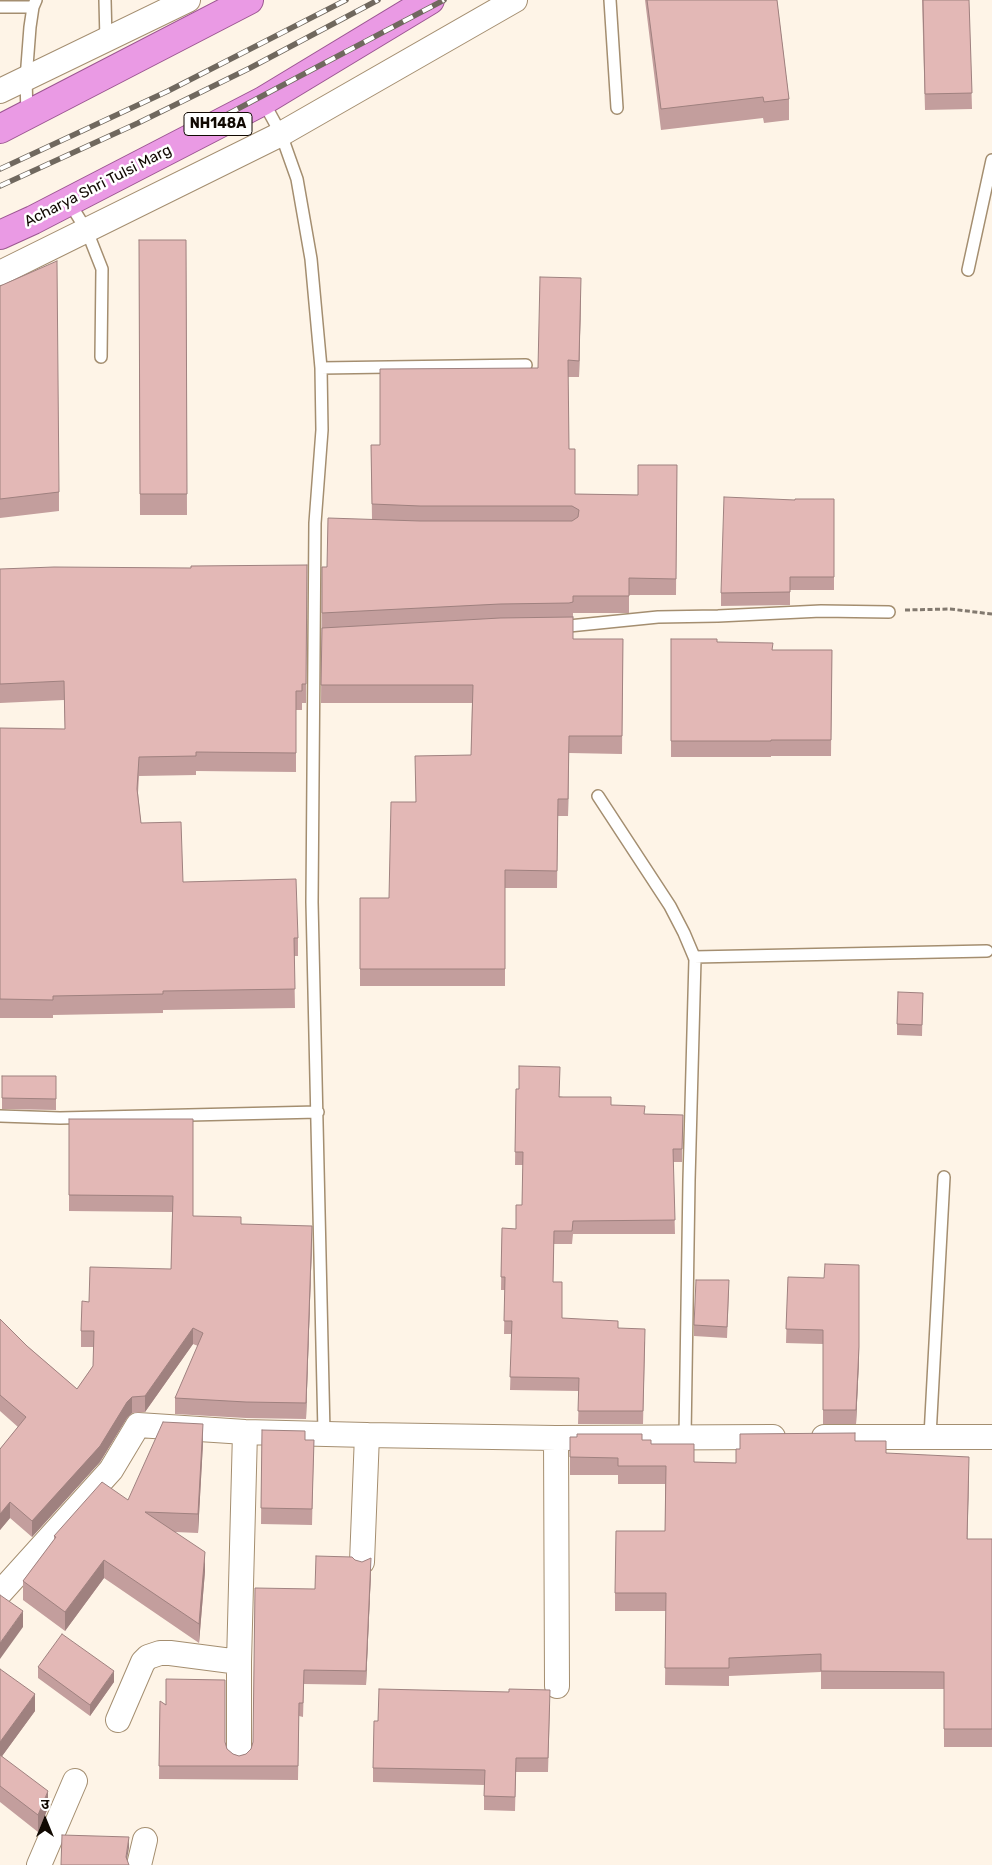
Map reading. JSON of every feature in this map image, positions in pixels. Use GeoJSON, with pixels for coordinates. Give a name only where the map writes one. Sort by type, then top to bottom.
{"type":"FeatureCollection","features":[{"type":"Feature","properties":{"kind":"highway"},"geometry":{"type":"LineString","coordinates":[[0,129],[249,0]]}},
{"type":"Feature","properties":{"kind":"highway","name":"Acharya Shri Tulsi Marg"},"geometry":{"type":"LineString","coordinates":[[0,235],[34,220],[262,101],[430,0]]}},
{"type":"Feature","properties":{"kind":"street"},"geometry":{"type":"LineString","coordinates":[[0,91],[188,0]]}},
{"type":"Feature","properties":{"kind":"street"},"geometry":{"type":"LineString","coordinates":[[0,274],[281,134],[515,0]]}},
{"type":"Feature","properties":{"kind":"street"},"geometry":{"type":"LineString","coordinates":[[0,1593],[111,1470],[138,1425],[244,1432],[556,1438],[992,1437]]}},
{"type":"Feature","properties":{"kind":"street"},"geometry":{"type":"LineString","coordinates":[[238,1756],[238,1662],[244,1432]]}},
{"type":"Feature","properties":{"kind":"street"},"geometry":{"type":"LineString","coordinates":[[362,1562],[367,1435]]}},
{"type":"Feature","properties":{"kind":"street"},"geometry":{"type":"LineString","coordinates":[[556,1438],[557,1686]]}},
{"type":"Feature","properties":{"kind":"street"},"geometry":{"type":"LineString","coordinates":[[118,1720],[143,1662],[148,1657],[160,1653],[170,1653],[238,1662]]}},
{"type":"Feature","properties":{"kind":"street"},"geometry":{"type":"LineString","coordinates":[[40,1865],[75,1781]]}},
{"type":"Feature","properties":{"kind":"street"},"geometry":{"type":"LineString","coordinates":[[139,1865],[145,1840]]}},
{"type":"Feature","properties":{"kind":"lane"},"geometry":{"type":"LineString","coordinates":[[105,0],[106,40]]}},
{"type":"Feature","properties":{"kind":"lane"},"geometry":{"type":"LineString","coordinates":[[610,0],[617,108]]}},
{"type":"Feature","properties":{"kind":"lane"},"geometry":{"type":"LineString","coordinates":[[0,7],[35,4],[26,79],[28,116]]}},
{"type":"Feature","properties":{"kind":"lane"},"geometry":{"type":"LineString","coordinates":[[262,101],[281,134],[297,179],[309,250],[321,368],[322,430],[315,526],[319,638],[313,958],[324,1433]]}},
{"type":"Feature","properties":{"kind":"lane"},"geometry":{"type":"LineString","coordinates":[[968,270],[992,160]]}},
{"type":"Feature","properties":{"kind":"lane"},"geometry":{"type":"LineString","coordinates":[[69,202],[87,231],[102,269],[101,357]]}},
{"type":"Feature","properties":{"kind":"lane"},"geometry":{"type":"LineString","coordinates":[[321,368],[526,365]]}},
{"type":"Feature","properties":{"kind":"lane"},"geometry":{"type":"LineString","coordinates":[[315,526],[330,527]]}},
{"type":"Feature","properties":{"kind":"lane"},"geometry":{"type":"LineString","coordinates":[[550,627],[569,627],[658,617],[821,611],[889,612]]}},
{"type":"Feature","properties":{"kind":"lane"},"geometry":{"type":"LineString","coordinates":[[598,796],[670,906],[694,957],[685,1437]]}},
{"type":"Feature","properties":{"kind":"lane"},"geometry":{"type":"LineString","coordinates":[[694,957],[987,951]]}},
{"type":"Feature","properties":{"kind":"lane"},"geometry":{"type":"LineString","coordinates":[[0,1116],[60,1118],[318,1112]]}},
{"type":"Feature","properties":{"kind":"lane"},"geometry":{"type":"LineString","coordinates":[[930,1436],[944,1177]]}},
{"type":"Feature","properties":{"kind":"path"},"geometry":{"type":"LineString","coordinates":[[889,612],[942,609],[992,614]]}},
{"type":"Feature","properties":{"kind":"building"},"geometry":{"type":"Polygon","coordinates":[[[647,0],[777,0],[789,99],[764,102],[763,97],[661,109],[647,0]]]}},
{"type":"Feature","properties":{"kind":"building"},"geometry":{"type":"Polygon","coordinates":[[[923,0],[969,0],[972,93],[925,94],[923,0]]]}},
{"type":"Feature","properties":{"kind":"building"},"geometry":{"type":"Polygon","coordinates":[[[139,240],[186,240],[187,494],[140,494],[139,240]]]}},
{"type":"Feature","properties":{"kind":"building"},"geometry":{"type":"Polygon","coordinates":[[[57,261],[59,492],[0,499],[0,286],[57,261]]]}},
{"type":"Feature","properties":{"kind":"building"},"geometry":{"type":"Polygon","coordinates":[[[540,277],[581,278],[579,361],[568,360],[569,449],[575,449],[575,494],[638,495],[638,465],[677,465],[676,579],[629,578],[629,596],[573,596],[573,602],[569,603],[500,604],[322,613],[322,567],[327,567],[328,518],[420,521],[572,521],[578,517],[579,510],[572,506],[420,506],[372,504],[371,445],[380,445],[380,369],[538,368],[540,277]]]}},
{"type":"Feature","properties":{"kind":"building"},"geometry":{"type":"Polygon","coordinates":[[[724,497],[795,500],[834,499],[834,577],[790,577],[790,592],[721,593],[724,497]]]}},
{"type":"Feature","properties":{"kind":"building"},"geometry":{"type":"Polygon","coordinates":[[[307,565],[306,684],[302,684],[302,691],[296,691],[296,753],[196,752],[196,756],[139,757],[137,789],[141,823],[181,822],[183,882],[296,879],[298,938],[294,938],[295,989],[163,991],[163,994],[53,996],[53,1000],[0,999],[0,728],[65,729],[64,681],[0,684],[0,569],[307,565]]]}},
{"type":"Feature","properties":{"kind":"building"},"geometry":{"type":"Polygon","coordinates":[[[573,617],[573,639],[623,639],[622,736],[569,736],[568,799],[558,799],[557,871],[505,870],[505,969],[360,969],[360,898],[389,898],[391,802],[416,802],[415,756],[471,755],[473,685],[321,685],[322,628],[500,618],[573,617]]]}},
{"type":"Feature","properties":{"kind":"building"},"geometry":{"type":"Polygon","coordinates":[[[671,639],[717,639],[717,642],[773,643],[772,650],[832,650],[831,740],[671,741],[671,639]]]}},
{"type":"Feature","properties":{"kind":"building"},"geometry":{"type":"Polygon","coordinates":[[[898,992],[923,993],[922,1025],[897,1024],[898,992]]]}},
{"type":"Feature","properties":{"kind":"building"},"geometry":{"type":"Polygon","coordinates":[[[519,1066],[560,1067],[559,1097],[611,1097],[611,1105],[645,1106],[644,1114],[683,1115],[682,1149],[673,1149],[675,1220],[573,1221],[572,1231],[554,1231],[553,1282],[562,1282],[562,1318],[618,1321],[618,1328],[645,1329],[643,1411],[578,1411],[579,1378],[510,1377],[512,1321],[504,1321],[505,1277],[501,1277],[502,1228],[516,1229],[516,1205],[522,1205],[523,1152],[515,1152],[516,1089],[519,1089],[519,1066]]]}},
{"type":"Feature","properties":{"kind":"building"},"geometry":{"type":"Polygon","coordinates":[[[2,1076],[56,1076],[56,1099],[2,1098],[2,1076]]]}},
{"type":"Feature","properties":{"kind":"building"},"geometry":{"type":"Polygon","coordinates":[[[69,1119],[193,1119],[193,1216],[241,1217],[241,1224],[312,1226],[306,1403],[175,1398],[203,1333],[193,1328],[145,1396],[132,1397],[127,1402],[100,1446],[32,1521],[10,1502],[0,1514],[0,1449],[26,1417],[0,1395],[0,1319],[27,1346],[77,1389],[93,1366],[94,1331],[81,1331],[82,1301],[89,1302],[90,1267],[171,1269],[173,1196],[69,1195],[69,1119]]]}},
{"type":"Feature","properties":{"kind":"building"},"geometry":{"type":"Polygon","coordinates":[[[825,1264],[859,1265],[859,1347],[856,1410],[823,1410],[823,1330],[786,1329],[788,1277],[824,1278],[825,1264]]]}},
{"type":"Feature","properties":{"kind":"building"},"geometry":{"type":"Polygon","coordinates":[[[696,1280],[729,1280],[727,1327],[694,1325],[696,1280]]]}},
{"type":"Feature","properties":{"kind":"building"},"geometry":{"type":"Polygon","coordinates":[[[163,1422],[203,1424],[198,1514],[145,1512],[205,1552],[199,1624],[104,1560],[65,1612],[23,1581],[56,1537],[54,1536],[102,1482],[128,1500],[163,1422]]]}},
{"type":"Feature","properties":{"kind":"building"},"geometry":{"type":"Polygon","coordinates":[[[262,1430],[305,1431],[305,1440],[314,1440],[312,1509],[261,1508],[262,1430]]]}},
{"type":"Feature","properties":{"kind":"building"},"geometry":{"type":"Polygon","coordinates":[[[855,1433],[855,1441],[886,1441],[886,1453],[969,1457],[967,1539],[992,1539],[992,1729],[944,1729],[944,1672],[821,1671],[821,1654],[729,1658],[729,1668],[665,1668],[666,1593],[615,1593],[616,1531],[665,1531],[666,1466],[618,1466],[618,1458],[570,1457],[570,1437],[577,1437],[577,1434],[642,1434],[642,1440],[651,1440],[651,1444],[694,1444],[694,1462],[736,1463],[736,1449],[740,1449],[740,1434],[855,1433]]]}},
{"type":"Feature","properties":{"kind":"building"},"geometry":{"type":"Polygon","coordinates":[[[316,1556],[352,1557],[362,1562],[371,1558],[366,1671],[304,1670],[303,1703],[299,1703],[298,1766],[159,1766],[160,1701],[166,1705],[166,1679],[225,1680],[225,1742],[227,1749],[239,1756],[246,1754],[251,1749],[253,1742],[255,1588],[315,1589],[316,1556]]]}},
{"type":"Feature","properties":{"kind":"building"},"geometry":{"type":"Polygon","coordinates":[[[0,1595],[23,1611],[0,1643],[0,1595]]]}},
{"type":"Feature","properties":{"kind":"building"},"geometry":{"type":"Polygon","coordinates":[[[62,1634],[114,1671],[90,1705],[38,1667],[62,1634]]]}},
{"type":"Feature","properties":{"kind":"building"},"geometry":{"type":"Polygon","coordinates":[[[0,1669],[35,1694],[0,1742],[0,1669]]]}},
{"type":"Feature","properties":{"kind":"building"},"geometry":{"type":"Polygon","coordinates":[[[379,1689],[509,1692],[509,1689],[550,1690],[548,1758],[516,1758],[515,1797],[484,1796],[485,1770],[373,1768],[374,1721],[378,1721],[379,1689]]]}},
{"type":"Feature","properties":{"kind":"building"},"geometry":{"type":"Polygon","coordinates":[[[0,1755],[48,1791],[38,1815],[0,1786],[0,1755]]]}},
{"type":"Feature","properties":{"kind":"building"},"geometry":{"type":"Polygon","coordinates":[[[62,1835],[129,1837],[126,1857],[129,1865],[61,1865],[62,1835]]]}},
{"type":"Feature","properties":{"kind":"railway"},"geometry":{"type":"LineString","coordinates":[[0,169],[168,91],[346,0]]}},
{"type":"Feature","properties":{"kind":"railway"},"geometry":{"type":"LineString","coordinates":[[0,186],[138,123],[250,68],[378,0]]}},
{"type":"Feature","properties":{"kind":"railway"},"geometry":{"type":"LineString","coordinates":[[228,114],[444,0]]}}]}
